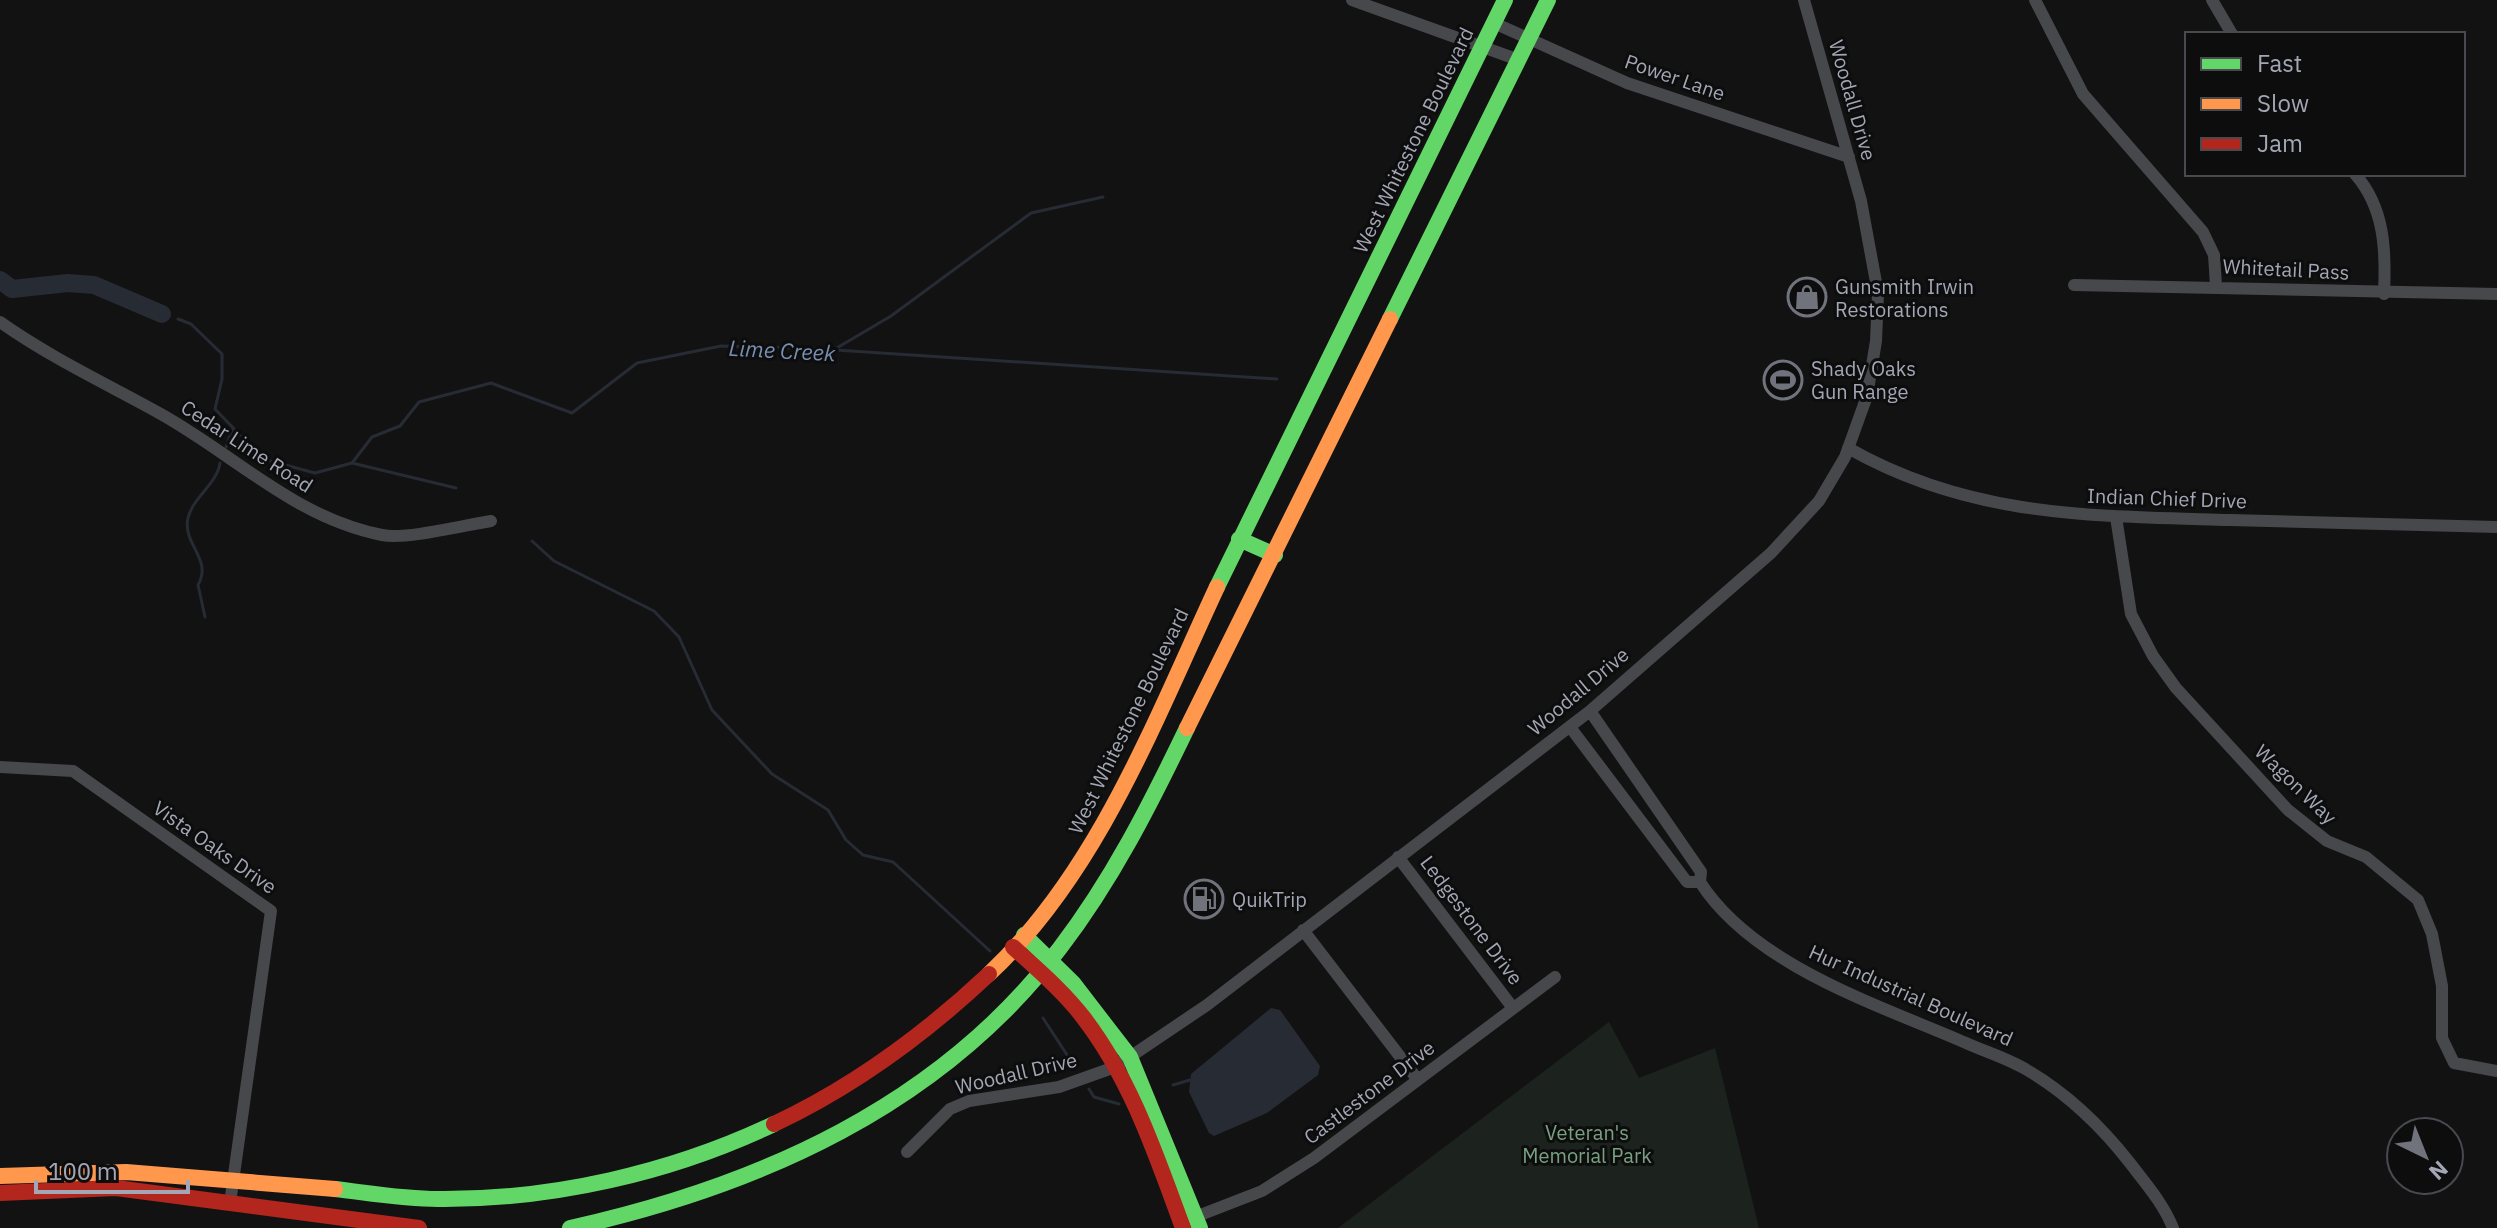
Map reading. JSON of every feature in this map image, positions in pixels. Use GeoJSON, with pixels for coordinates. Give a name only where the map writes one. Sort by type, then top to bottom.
{"type":"FeatureCollection","features":[{"type":"Feature","properties":{"kind":"main road","name":"West Whitestone Boulevard"},"geometry":{"type":"LineString","coordinates":[[0,1176],[54,1170],[150,1170],[451,1200],[595,1182],[678,1163],[772,1126],[827,1098],[892,1057],[937,1023],[1018,941],[1086,850],[1118,794],[1239,539],[1505,0]]}},
{"type":"Feature","properties":{"kind":"main road"},"geometry":{"type":"LineString","coordinates":[[570,1228],[643,1214],[724,1188],[804,1154],[858,1125],[926,1079],[982,1033],[1040,973],[1100,892],[1142,820],[1548,0]]}},
{"type":"Feature","properties":{"kind":"main road"},"geometry":{"type":"LineString","coordinates":[[1239,539],[1275,555]]}},
{"type":"Feature","properties":{"kind":"main road"},"geometry":{"type":"LineString","coordinates":[[1018,941],[1051,959],[1095,1008],[1130,1057],[1193,1224]]}},
{"type":"Feature","properties":{"kind":"main road"},"geometry":{"type":"LineString","coordinates":[[1018,941],[1040,973],[1083,1016],[1115,1067],[1193,1224]]}},
{"type":"Feature","properties":{"kind":"main road"},"geometry":{"type":"LineString","coordinates":[[0,1193],[114,1188],[356,1223],[419,1228]]}},
{"type":"Feature","properties":{"kind":"street"},"geometry":{"type":"LineString","coordinates":[[1352,0],[1519,60]]}},
{"type":"Feature","properties":{"kind":"street","name":"Woodall Drive"},"geometry":{"type":"LineString","coordinates":[[907,1152],[950,1109],[969,1101],[1059,1087],[1115,1067],[1207,1005],[1590,711],[1797,528],[1819,501],[1848,448],[1867,396],[1876,341],[1878,293],[1861,201],[1804,0]]}},
{"type":"Feature","properties":{"kind":"street"},"geometry":{"type":"LineString","coordinates":[[2035,0],[2083,94],[2203,232],[2214,255],[2216,286]]}},
{"type":"Feature","properties":{"kind":"street"},"geometry":{"type":"LineString","coordinates":[[2212,0],[2231,32]]}},
{"type":"Feature","properties":{"kind":"street","name":"Power Lane"},"geometry":{"type":"LineString","coordinates":[[1494,23],[1528,41],[1627,83],[1849,157]]}},
{"type":"Feature","properties":{"kind":"street"},"geometry":{"type":"LineString","coordinates":[[2356,176],[2380,217],[2386,259],[2384,294]]}},
{"type":"Feature","properties":{"kind":"street","name":"Whitetail Pass"},"geometry":{"type":"LineString","coordinates":[[2074,285],[2216,286],[2384,294],[2497,294]]}},
{"type":"Feature","properties":{"kind":"street","name":"Cedar Lime Road"},"geometry":{"type":"LineString","coordinates":[[0,322],[46,355],[161,414],[299,505],[339,525],[387,536],[491,521]]}},
{"type":"Feature","properties":{"kind":"street","name":"Indian Chief Drive"},"geometry":{"type":"LineString","coordinates":[[1848,448],[1913,481],[2016,509],[2116,517],[2497,527]]}},
{"type":"Feature","properties":{"kind":"street","name":"Wagon Way"},"geometry":{"type":"LineString","coordinates":[[2116,517],[2131,614],[2153,656],[2176,688],[2288,810],[2327,841],[2366,857],[2418,900],[2432,934],[2442,986],[2442,1038],[2454,1063],[2497,1071]]}},
{"type":"Feature","properties":{"kind":"street","name":"Hur Industrial Boulevard"},"geometry":{"type":"LineString","coordinates":[[1590,711],[1701,872],[1700,882],[1727,915],[1760,943],[1798,967],[1863,1000],[2026,1069],[2099,1124],[2165,1209],[2173,1228]]}},
{"type":"Feature","properties":{"kind":"street"},"geometry":{"type":"LineString","coordinates":[[1570,727],[1687,882],[1700,882]]}},
{"type":"Feature","properties":{"kind":"street","name":"Vista Oaks Drive"},"geometry":{"type":"LineString","coordinates":[[0,767],[73,771],[271,911],[230,1203]]}},
{"type":"Feature","properties":{"kind":"street","name":"Ledgestone Drive"},"geometry":{"type":"LineString","coordinates":[[1398,857],[1513,1008]]}},
{"type":"Feature","properties":{"kind":"street"},"geometry":{"type":"LineString","coordinates":[[1303,930],[1418,1080]]}},
{"type":"Feature","properties":{"kind":"street","name":"Castlestone Drive"},"geometry":{"type":"LineString","coordinates":[[1193,1224],[1262,1191],[1314,1158],[1555,977]]}},
{"type":"Feature","properties":{"kind":"green space","name":"Veteran's Memorial Park"},"geometry":{"type":"Polygon","coordinates":[[[1609,1022],[1639,1078],[1715,1048],[1759,1228],[1338,1228],[1609,1022]]]}},
{"type":"Feature","properties":{"kind":"shaded area"},"geometry":{"type":"Polygon","coordinates":[[[1271,1008],[1280,1010],[1320,1066],[1318,1075],[1267,1113],[1214,1136],[1209,1133],[1189,1092],[1191,1074],[1271,1008]]]}},
{"type":"Feature","properties":{"kind":"waterway"},"geometry":{"type":"LineString","coordinates":[[835,349],[891,316],[1031,213],[1103,197]]}},
{"type":"Feature","properties":{"kind":"waterway","name":"Lime Creek"},"geometry":{"type":"LineString","coordinates":[[0,280],[12,289],[68,283],[94,285],[162,314]]}},
{"type":"Feature","properties":{"kind":"waterway","name":"Lime Creek"},"geometry":{"type":"LineString","coordinates":[[178,319],[191,324],[222,354],[222,379],[215,409],[240,435]]}},
{"type":"Feature","properties":{"kind":"waterway","name":"Lime Creek"},"geometry":{"type":"LineString","coordinates":[[252,447],[263,459],[315,473],[352,463],[372,437],[400,426],[419,402],[491,383],[572,413],[637,363],[721,346],[805,348],[1277,379]]}},
{"type":"Feature","properties":{"kind":"waterway"},"geometry":{"type":"LineString","coordinates":[[226,447],[233,428]]}},
{"type":"Feature","properties":{"kind":"waterway"},"geometry":{"type":"LineString","coordinates":[[205,617],[198,585],[202,567],[187,527],[191,510],[214,478],[220,463]]}},
{"type":"Feature","properties":{"kind":"waterway"},"geometry":{"type":"LineString","coordinates":[[352,463],[456,488]]}},
{"type":"Feature","properties":{"kind":"waterway"},"geometry":{"type":"LineString","coordinates":[[532,541],[554,561],[654,611],[679,637],[712,710],[772,774],[828,810],[846,840],[863,855],[893,862],[990,951]]}},
{"type":"Feature","properties":{"kind":"waterway"},"geometry":{"type":"LineString","coordinates":[[1043,1018],[1069,1058]]}},
{"type":"Feature","properties":{"kind":"waterway"},"geometry":{"type":"LineString","coordinates":[[1173,1085],[1190,1080]]}},
{"type":"Feature","properties":{"kind":"waterway"},"geometry":{"type":"LineString","coordinates":[[1089,1089],[1094,1097],[1119,1104]]}},
{"type":"Feature","properties":{"kind":"traffic: fast"},"geometry":{"type":"LineString","coordinates":[[1217,587],[1505,0]]}},
{"type":"Feature","properties":{"kind":"traffic: fast"},"geometry":{"type":"LineString","coordinates":[[1390,319],[1548,0]]}},
{"type":"Feature","properties":{"kind":"traffic: fast"},"geometry":{"type":"LineString","coordinates":[[1239,539],[1275,555]]}},
{"type":"Feature","properties":{"kind":"traffic: fast"},"geometry":{"type":"LineString","coordinates":[[570,1228],[709,1189],[776,1163],[841,1132],[902,1095],[959,1052],[1012,1004],[1079,922],[1129,841],[1187,728]]}},
{"type":"Feature","properties":{"kind":"traffic: fast"},"geometry":{"type":"LineString","coordinates":[[1024,935],[1073,983],[1130,1057],[1200,1228]]}},
{"type":"Feature","properties":{"kind":"traffic: fast"},"geometry":{"type":"LineString","coordinates":[[335,1189],[438,1199],[524,1195],[567,1189],[694,1157],[774,1124]]}},
{"type":"Feature","properties":{"kind":"traffic: slow"},"geometry":{"type":"LineString","coordinates":[[1187,728],[1390,319]]}},
{"type":"Feature","properties":{"kind":"traffic: slow"},"geometry":{"type":"LineString","coordinates":[[989,974],[1028,934],[1093,842],[1146,741],[1217,587]]}},
{"type":"Feature","properties":{"kind":"traffic: slow"},"geometry":{"type":"LineString","coordinates":[[0,1176],[126,1172],[335,1189]]}},
{"type":"Feature","properties":{"kind":"traffic: jam"},"geometry":{"type":"LineString","coordinates":[[1013,947],[1067,998],[1100,1041],[1141,1118],[1183,1228]]}},
{"type":"Feature","properties":{"kind":"traffic: jam"},"geometry":{"type":"LineString","coordinates":[[774,1124],[833,1093],[888,1058],[989,974]]}},
{"type":"Feature","properties":{"kind":"traffic: jam"},"geometry":{"type":"LineString","coordinates":[[0,1193],[116,1188],[419,1228]]}},
{"type":"Feature","properties":{"kind":"place","name":"Gunsmith Irwin Restorations"},"geometry":{"type":"Point","coordinates":[1807,297]}},
{"type":"Feature","properties":{"kind":"place","name":"Shady Oaks Gun Range"},"geometry":{"type":"Point","coordinates":[1783,380]}},
{"type":"Feature","properties":{"kind":"place","name":"QuikTrip"},"geometry":{"type":"Point","coordinates":[1204,899]}}]}
